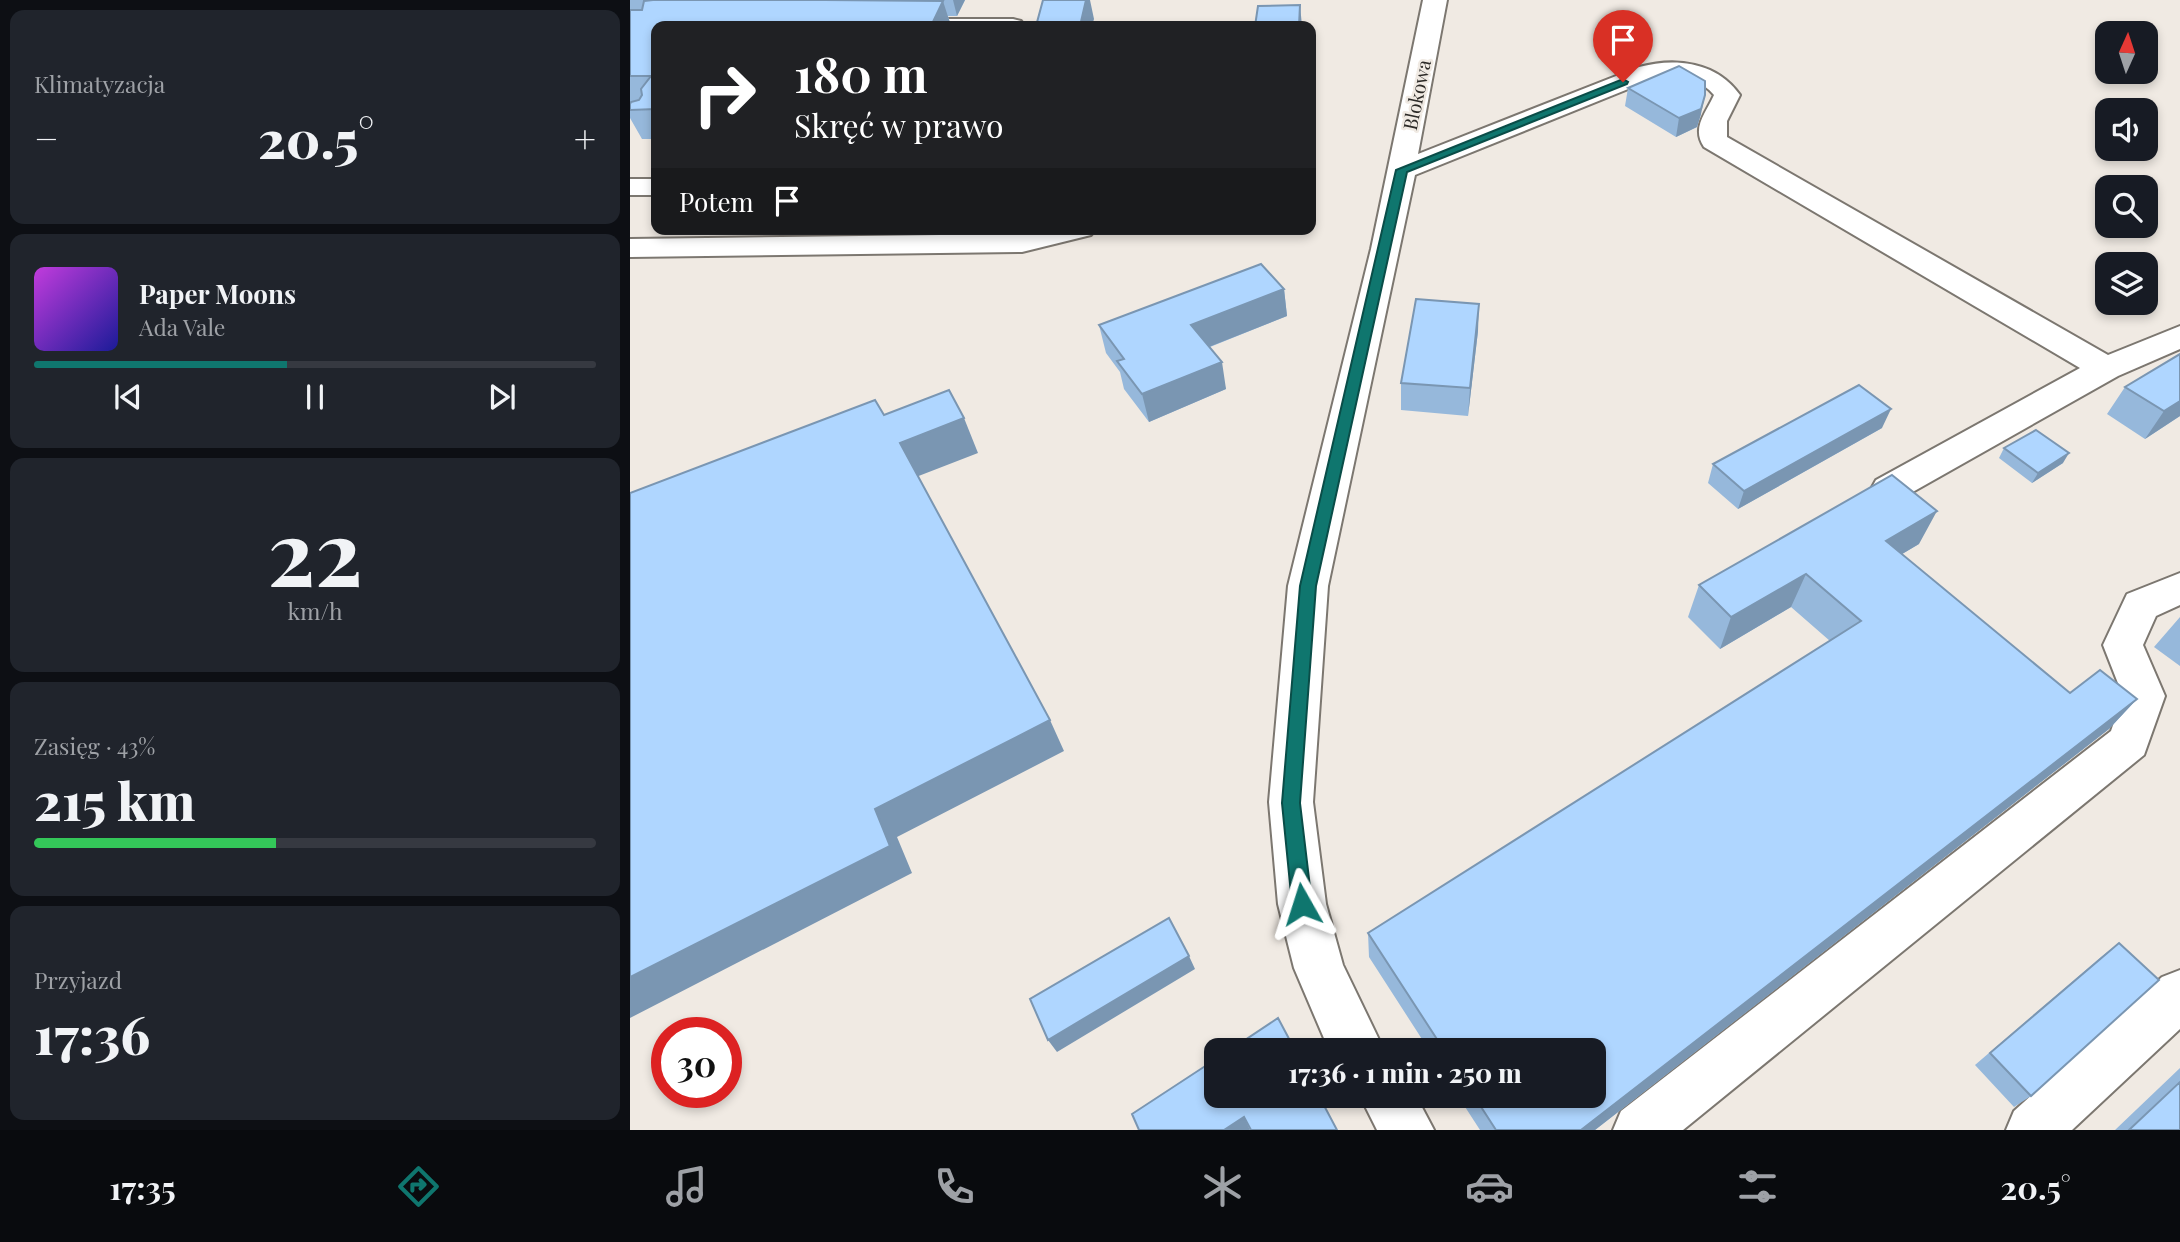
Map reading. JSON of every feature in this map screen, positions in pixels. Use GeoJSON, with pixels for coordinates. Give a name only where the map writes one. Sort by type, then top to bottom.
{"type":"FeatureCollection","features":[{"type":"Feature","properties":{"kind":"street","name":"Blokowa"},"geometry":{"type":"LineString","coordinates":[[1351,1038],[1319,968],[1302,904],[1291,803],[1308,586],[1402,170],[1435,0]]}},
{"type":"Feature","properties":{"kind":"street"},"geometry":{"type":"LineString","coordinates":[[1402,170],[1648,72],[1687,70],[1706,75],[1720,85],[1727,95],[1724,105],[1714,115],[1711,128],[1713,141],[2106,368]]}},
{"type":"Feature","properties":{"kind":"street"},"geometry":{"type":"LineString","coordinates":[[630,187],[651,187]]}},
{"type":"Feature","properties":{"kind":"street"},"geometry":{"type":"LineString","coordinates":[[630,248],[790,238],[1022,243],[1056,235]]}},
{"type":"Feature","properties":{"kind":"street"},"geometry":{"type":"LineString","coordinates":[[1889,489],[2106,368],[2180,337]]}},
{"type":"Feature","properties":{"kind":"street"},"geometry":{"type":"LineString","coordinates":[[1640,1130],[2129,742],[2144,696],[2123,645],[2141,605],[2180,588]]}},
{"type":"Feature","properties":{"kind":"street"},"geometry":{"type":"LineString","coordinates":[[2033,1130],[2180,995]]}},
{"type":"Feature","properties":{"kind":"street"},"geometry":{"type":"LineString","coordinates":[[1393,1108],[1407,1130]]}},
{"type":"Feature","properties":{"kind":"building"},"geometry":{"type":"Polygon","coordinates":[[[1043,0],[1086,0],[1081,21],[1037,21],[1043,0]]]}},
{"type":"Feature","properties":{"kind":"building"},"geometry":{"type":"Polygon","coordinates":[[[644,1],[943,1],[933,21],[651,21],[651,76],[630,76],[630,10],[642,10],[644,1]]]}},
{"type":"Feature","properties":{"kind":"building"},"geometry":{"type":"Polygon","coordinates":[[[1300,5],[1299,21],[1256,21],[1258,6],[1300,5]]]}},
{"type":"Feature","properties":{"kind":"building"},"geometry":{"type":"Polygon","coordinates":[[[1679,66],[1705,81],[1701,109],[1679,118],[1628,88],[1679,66]]]}},
{"type":"Feature","properties":{"kind":"building"},"geometry":{"type":"Polygon","coordinates":[[[651,76],[651,109],[630,110],[631,102],[639,100],[642,95],[641,89],[651,76]]]}},
{"type":"Feature","properties":{"kind":"building"},"geometry":{"type":"Polygon","coordinates":[[[1261,264],[1284,289],[1191,325],[1222,362],[1142,394],[1117,361],[1124,359],[1099,325],[1261,264]]]}},
{"type":"Feature","properties":{"kind":"building"},"geometry":{"type":"Polygon","coordinates":[[[1416,299],[1479,304],[1470,388],[1401,383],[1416,299]]]}},
{"type":"Feature","properties":{"kind":"building"},"geometry":{"type":"Polygon","coordinates":[[[2180,354],[2180,401],[2164,411],[2125,387],[2180,354]]]}},
{"type":"Feature","properties":{"kind":"building"},"geometry":{"type":"Polygon","coordinates":[[[1859,385],[1891,409],[1744,491],[1713,464],[1859,385]]]}},
{"type":"Feature","properties":{"kind":"building"},"geometry":{"type":"Polygon","coordinates":[[[949,390],[964,418],[900,443],[1050,720],[875,809],[890,846],[630,977],[630,493],[875,400],[884,415],[949,390]]]}},
{"type":"Feature","properties":{"kind":"building"},"geometry":{"type":"Polygon","coordinates":[[[2036,430],[2069,453],[2038,473],[2004,448],[2036,430]]]}},
{"type":"Feature","properties":{"kind":"building"},"geometry":{"type":"Polygon","coordinates":[[[1892,475],[1937,511],[1886,541],[2070,693],[2100,670],[2137,699],[1581,1130],[1496,1130],[1482,1108],[1606,1108],[1606,1038],[1436,1038],[1368,933],[1861,621],[1806,574],[1731,617],[1699,585],[1892,475]]]}},
{"type":"Feature","properties":{"kind":"building"},"geometry":{"type":"Polygon","coordinates":[[[1169,918],[1189,956],[1048,1040],[1030,999],[1169,918]]]}},
{"type":"Feature","properties":{"kind":"building"},"geometry":{"type":"Polygon","coordinates":[[[2119,943],[2159,980],[2031,1096],[1990,1053],[2119,943]]]}},
{"type":"Feature","properties":{"kind":"building"},"geometry":{"type":"Polygon","coordinates":[[[1278,1018],[1289,1038],[1248,1038],[1278,1018]]]}},
{"type":"Feature","properties":{"kind":"building"},"geometry":{"type":"Polygon","coordinates":[[[1204,1067],[1204,1108],[1325,1108],[1337,1130],[1251,1130],[1244,1117],[1224,1130],[1139,1130],[1132,1114],[1204,1067]]]}},
{"type":"Feature","properties":{"kind":"building"},"geometry":{"type":"Polygon","coordinates":[[[2180,1082],[2180,1130],[2129,1130],[2180,1082]]]}},
{"type":"Feature","properties":{"kind":"route"},"geometry":{"type":"LineString","coordinates":[[1302,904],[1291,803],[1308,586],[1402,170],[1623,82]]}}]}
